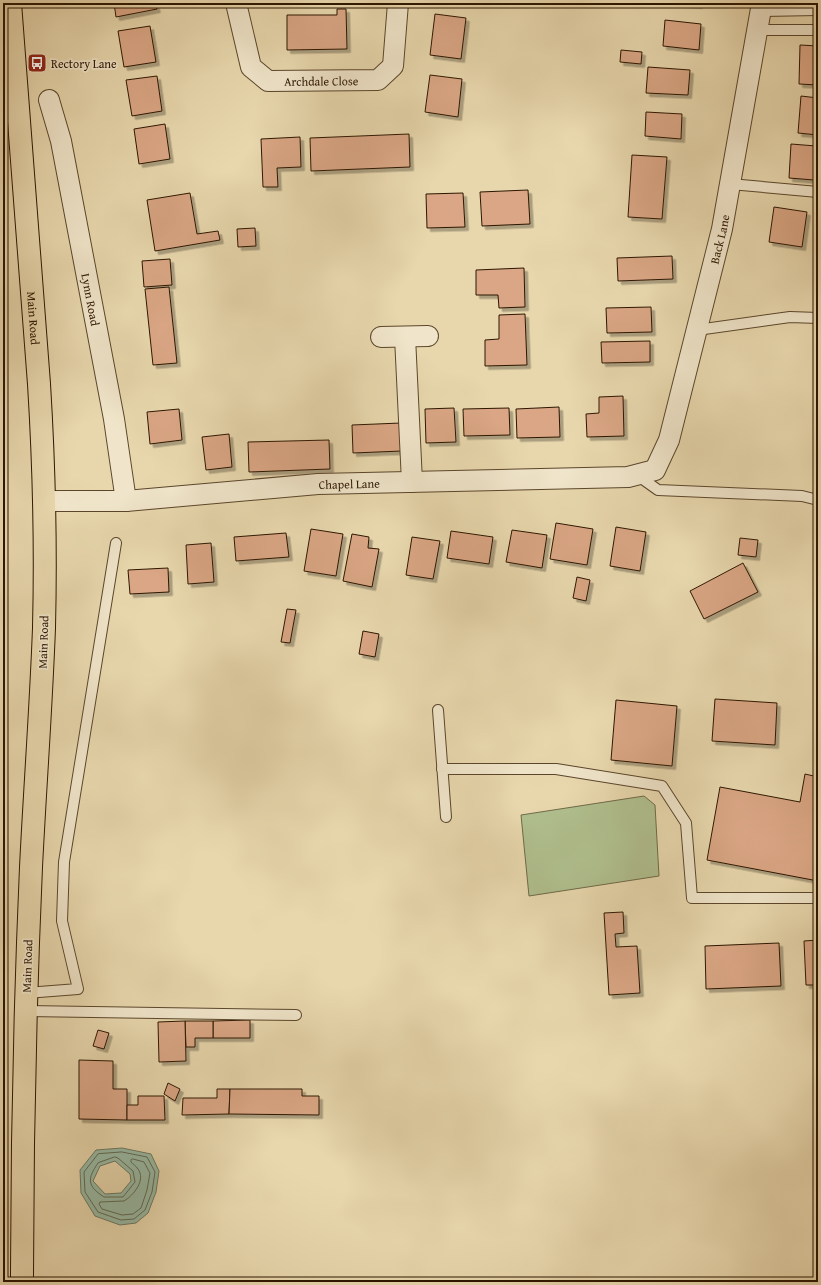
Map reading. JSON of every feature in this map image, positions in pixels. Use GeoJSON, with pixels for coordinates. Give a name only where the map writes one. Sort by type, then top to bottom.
{"type":"FeatureCollection","features":[{"type":"Feature","properties":{"kind":"highway","name":"Main Road"},"geometry":{"type":"LineString","coordinates":[[10,3],[39,384],[43,447],[44,501],[43,652],[31,864],[26,1002],[22,1159],[22,1282]]}},
{"type":"Feature","properties":{"kind":"street","name":"Archdale Close"},"geometry":{"type":"LineString","coordinates":[[236,3],[251,67],[268,81],[276,81],[378,80],[393,66],[398,3]]}},
{"type":"Feature","properties":{"kind":"street","name":"Back Lane"},"geometry":{"type":"LineString","coordinates":[[646,473],[670,440],[722,229],[762,7]]}},
{"type":"Feature","properties":{"kind":"street","name":"Lynn Road"},"geometry":{"type":"LineString","coordinates":[[49,100],[61,141],[114,419],[126,501]]}},
{"type":"Feature","properties":{"kind":"street"},"geometry":{"type":"LineString","coordinates":[[381,337],[428,336]]}},
{"type":"Feature","properties":{"kind":"street"},"geometry":{"type":"LineString","coordinates":[[405,337],[412,482]]}},
{"type":"Feature","properties":{"kind":"street","name":"Chapel Lane"},"geometry":{"type":"LineString","coordinates":[[44,501],[126,501],[318,484],[628,477],[646,473]]}},
{"type":"Feature","properties":{"kind":"lane"},"geometry":{"type":"LineString","coordinates":[[762,7],[818,10]]}},
{"type":"Feature","properties":{"kind":"lane"},"geometry":{"type":"LineString","coordinates":[[757,30],[818,30]]}},
{"type":"Feature","properties":{"kind":"lane"},"geometry":{"type":"LineString","coordinates":[[730,184],[818,192]]}},
{"type":"Feature","properties":{"kind":"lane"},"geometry":{"type":"LineString","coordinates":[[697,330],[790,317],[818,318]]}},
{"type":"Feature","properties":{"kind":"lane"},"geometry":{"type":"LineString","coordinates":[[646,473],[658,490],[802,496],[818,500]]}},
{"type":"Feature","properties":{"kind":"lane"},"geometry":{"type":"LineString","coordinates":[[26,1002],[78,989],[62,921],[64,862],[116,543]]}},
{"type":"Feature","properties":{"kind":"lane"},"geometry":{"type":"LineString","coordinates":[[438,710],[446,816]]}},
{"type":"Feature","properties":{"kind":"lane"},"geometry":{"type":"LineString","coordinates":[[442,769],[556,769],[662,786],[686,823],[692,898],[818,898]]}},
{"type":"Feature","properties":{"kind":"lane"},"geometry":{"type":"LineString","coordinates":[[26,1002],[296,1015]]}},
{"type":"Feature","properties":{"kind":"shaded area"},"geometry":{"type":"Polygon","coordinates":[[[644,796],[655,805],[659,876],[529,896],[521,815],[644,796]]]}},
{"type":"Feature","properties":{"kind":"water"},"geometry":{"type":"Polygon","coordinates":[[[122,1148],[151,1154],[159,1171],[156,1192],[148,1213],[136,1223],[120,1225],[95,1216],[81,1193],[80,1170],[96,1150],[122,1148]],[[115,1161],[100,1166],[93,1181],[105,1194],[121,1193],[131,1181],[130,1174],[115,1161]]]}},
{"type":"Feature","properties":{"kind":"building"},"geometry":{"type":"Polygon","coordinates":[[[114,3],[155,3],[157,9],[116,17],[114,3]]]}},
{"type":"Feature","properties":{"kind":"building"},"geometry":{"type":"Polygon","coordinates":[[[672,3],[699,3],[699,5],[672,3]]]}},
{"type":"Feature","properties":{"kind":"building"},"geometry":{"type":"Polygon","coordinates":[[[337,9],[346,9],[347,49],[287,50],[287,15],[337,15],[337,9]]]}},
{"type":"Feature","properties":{"kind":"building"},"geometry":{"type":"Polygon","coordinates":[[[435,14],[466,18],[461,59],[430,55],[435,14]]]}},
{"type":"Feature","properties":{"kind":"building"},"geometry":{"type":"Polygon","coordinates":[[[665,20],[701,24],[699,50],[663,46],[665,20]]]}},
{"type":"Feature","properties":{"kind":"building"},"geometry":{"type":"Polygon","coordinates":[[[150,26],[156,62],[124,67],[118,31],[150,26]]]}},
{"type":"Feature","properties":{"kind":"building"},"geometry":{"type":"Polygon","coordinates":[[[800,45],[818,46],[818,85],[799,84],[800,45]]]}},
{"type":"Feature","properties":{"kind":"building"},"geometry":{"type":"Polygon","coordinates":[[[621,50],[642,52],[641,64],[620,62],[621,50]]]}},
{"type":"Feature","properties":{"kind":"building"},"geometry":{"type":"Polygon","coordinates":[[[648,67],[690,70],[688,95],[646,93],[648,67]]]}},
{"type":"Feature","properties":{"kind":"building"},"geometry":{"type":"Polygon","coordinates":[[[430,75],[462,79],[458,117],[425,112],[430,75]]]}},
{"type":"Feature","properties":{"kind":"building"},"geometry":{"type":"Polygon","coordinates":[[[157,76],[162,111],[132,116],[126,80],[157,76]]]}},
{"type":"Feature","properties":{"kind":"building"},"geometry":{"type":"Polygon","coordinates":[[[801,96],[818,98],[818,135],[798,133],[801,96]]]}},
{"type":"Feature","properties":{"kind":"building"},"geometry":{"type":"Polygon","coordinates":[[[646,112],[682,114],[681,139],[645,136],[646,112]]]}},
{"type":"Feature","properties":{"kind":"building"},"geometry":{"type":"Polygon","coordinates":[[[165,124],[170,159],[139,164],[134,129],[165,124]]]}},
{"type":"Feature","properties":{"kind":"building"},"geometry":{"type":"Polygon","coordinates":[[[409,134],[410,167],[311,171],[310,138],[409,134]]]}},
{"type":"Feature","properties":{"kind":"building"},"geometry":{"type":"Polygon","coordinates":[[[300,137],[301,167],[277,168],[278,187],[263,187],[261,139],[300,137]]]}},
{"type":"Feature","properties":{"kind":"building"},"geometry":{"type":"Polygon","coordinates":[[[791,144],[816,146],[814,180],[789,178],[791,144]]]}},
{"type":"Feature","properties":{"kind":"building"},"geometry":{"type":"Polygon","coordinates":[[[632,155],[667,157],[662,219],[628,217],[632,155]]]}},
{"type":"Feature","properties":{"kind":"building"},"geometry":{"type":"Polygon","coordinates":[[[528,190],[530,224],[482,226],[480,192],[528,190]]]}},
{"type":"Feature","properties":{"kind":"building"},"geometry":{"type":"Polygon","coordinates":[[[190,193],[197,234],[218,231],[220,240],[155,251],[147,200],[190,193]]]}},
{"type":"Feature","properties":{"kind":"building"},"geometry":{"type":"Polygon","coordinates":[[[463,193],[465,227],[427,228],[426,194],[463,193]]]}},
{"type":"Feature","properties":{"kind":"building"},"geometry":{"type":"Polygon","coordinates":[[[774,207],[807,212],[802,247],[769,242],[774,207]]]}},
{"type":"Feature","properties":{"kind":"building"},"geometry":{"type":"Polygon","coordinates":[[[255,228],[256,246],[238,247],[237,229],[255,228]]]}},
{"type":"Feature","properties":{"kind":"building"},"geometry":{"type":"Polygon","coordinates":[[[672,256],[673,279],[618,281],[617,258],[672,256]]]}},
{"type":"Feature","properties":{"kind":"building"},"geometry":{"type":"Polygon","coordinates":[[[170,259],[172,285],[144,287],[142,261],[170,259]]]}},
{"type":"Feature","properties":{"kind":"building"},"geometry":{"type":"Polygon","coordinates":[[[524,268],[525,307],[499,308],[498,295],[476,295],[476,270],[524,268]]]}},
{"type":"Feature","properties":{"kind":"building"},"geometry":{"type":"Polygon","coordinates":[[[169,287],[177,363],[153,365],[145,289],[169,287]]]}},
{"type":"Feature","properties":{"kind":"building"},"geometry":{"type":"Polygon","coordinates":[[[651,307],[652,332],[607,333],[606,308],[651,307]]]}},
{"type":"Feature","properties":{"kind":"building"},"geometry":{"type":"Polygon","coordinates":[[[525,314],[527,365],[485,366],[485,340],[499,339],[499,315],[525,314]]]}},
{"type":"Feature","properties":{"kind":"building"},"geometry":{"type":"Polygon","coordinates":[[[650,341],[650,362],[602,363],[601,342],[650,341]]]}},
{"type":"Feature","properties":{"kind":"building"},"geometry":{"type":"Polygon","coordinates":[[[623,396],[624,436],[587,437],[586,414],[599,413],[599,397],[623,396]]]}},
{"type":"Feature","properties":{"kind":"building"},"geometry":{"type":"Polygon","coordinates":[[[559,407],[560,437],[517,438],[516,409],[559,407]]]}},
{"type":"Feature","properties":{"kind":"building"},"geometry":{"type":"Polygon","coordinates":[[[454,408],[456,442],[426,443],[425,409],[454,408]]]}},
{"type":"Feature","properties":{"kind":"building"},"geometry":{"type":"Polygon","coordinates":[[[509,408],[510,435],[464,436],[463,409],[509,408]]]}},
{"type":"Feature","properties":{"kind":"building"},"geometry":{"type":"Polygon","coordinates":[[[179,409],[182,440],[150,444],[147,412],[179,409]]]}},
{"type":"Feature","properties":{"kind":"building"},"geometry":{"type":"Polygon","coordinates":[[[401,423],[402,451],[353,453],[352,425],[401,423]]]}},
{"type":"Feature","properties":{"kind":"building"},"geometry":{"type":"Polygon","coordinates":[[[229,434],[232,467],[206,470],[202,437],[229,434]]]}},
{"type":"Feature","properties":{"kind":"building"},"geometry":{"type":"Polygon","coordinates":[[[329,440],[330,469],[249,472],[248,442],[329,440]]]}},
{"type":"Feature","properties":{"kind":"building"},"geometry":{"type":"Polygon","coordinates":[[[556,523],[593,529],[587,565],[550,559],[556,523]]]}},
{"type":"Feature","properties":{"kind":"building"},"geometry":{"type":"Polygon","coordinates":[[[616,527],[646,532],[640,571],[610,566],[616,527]]]}},
{"type":"Feature","properties":{"kind":"building"},"geometry":{"type":"Polygon","coordinates":[[[311,529],[343,534],[336,576],[304,571],[311,529]]]}},
{"type":"Feature","properties":{"kind":"building"},"geometry":{"type":"Polygon","coordinates":[[[512,530],[547,535],[542,568],[506,562],[512,530]]]}},
{"type":"Feature","properties":{"kind":"building"},"geometry":{"type":"Polygon","coordinates":[[[451,531],[493,537],[489,564],[447,558],[451,531]]]}},
{"type":"Feature","properties":{"kind":"building"},"geometry":{"type":"Polygon","coordinates":[[[286,533],[289,557],[236,561],[234,537],[286,533]]]}},
{"type":"Feature","properties":{"kind":"building"},"geometry":{"type":"Polygon","coordinates":[[[352,534],[369,537],[368,548],[379,549],[372,587],[343,581],[352,534]]]}},
{"type":"Feature","properties":{"kind":"building"},"geometry":{"type":"Polygon","coordinates":[[[412,537],[440,541],[433,579],[406,575],[412,537]]]}},
{"type":"Feature","properties":{"kind":"building"},"geometry":{"type":"Polygon","coordinates":[[[740,538],[758,540],[756,557],[738,555],[740,538]]]}},
{"type":"Feature","properties":{"kind":"building"},"geometry":{"type":"Polygon","coordinates":[[[211,543],[214,582],[188,584],[186,545],[211,543]]]}},
{"type":"Feature","properties":{"kind":"building"},"geometry":{"type":"Polygon","coordinates":[[[743,563],[758,592],[704,619],[690,591],[743,563]]]}},
{"type":"Feature","properties":{"kind":"building"},"geometry":{"type":"Polygon","coordinates":[[[168,568],[169,592],[130,594],[128,570],[168,568]]]}},
{"type":"Feature","properties":{"kind":"building"},"geometry":{"type":"Polygon","coordinates":[[[577,577],[590,580],[586,601],[573,598],[577,577]]]}},
{"type":"Feature","properties":{"kind":"building"},"geometry":{"type":"Polygon","coordinates":[[[287,609],[296,610],[290,643],[281,642],[287,609]]]}},
{"type":"Feature","properties":{"kind":"building"},"geometry":{"type":"Polygon","coordinates":[[[363,631],[379,634],[375,657],[359,654],[363,631]]]}},
{"type":"Feature","properties":{"kind":"building"},"geometry":{"type":"Polygon","coordinates":[[[715,699],[777,703],[775,745],[712,741],[715,699]]]}},
{"type":"Feature","properties":{"kind":"building"},"geometry":{"type":"Polygon","coordinates":[[[616,700],[677,706],[672,766],[611,760],[616,700]]]}},
{"type":"Feature","properties":{"kind":"building"},"geometry":{"type":"Polygon","coordinates":[[[805,774],[818,777],[818,881],[707,860],[720,787],[800,802],[805,774]]]}},
{"type":"Feature","properties":{"kind":"building"},"geometry":{"type":"Polygon","coordinates":[[[623,912],[624,933],[615,934],[616,947],[637,946],[640,993],[609,995],[604,913],[623,912]]]}},
{"type":"Feature","properties":{"kind":"building"},"geometry":{"type":"Polygon","coordinates":[[[818,940],[818,985],[806,985],[804,941],[818,940]]]}},
{"type":"Feature","properties":{"kind":"building"},"geometry":{"type":"Polygon","coordinates":[[[779,943],[781,986],[706,989],[705,946],[779,943]]]}},
{"type":"Feature","properties":{"kind":"building"},"geometry":{"type":"Polygon","coordinates":[[[250,1020],[250,1038],[213,1038],[213,1021],[250,1020]]]}},
{"type":"Feature","properties":{"kind":"building"},"geometry":{"type":"Polygon","coordinates":[[[185,1021],[213,1021],[213,1038],[195,1038],[195,1047],[186,1047],[185,1021]]]}},
{"type":"Feature","properties":{"kind":"building"},"geometry":{"type":"Polygon","coordinates":[[[185,1021],[186,1061],[159,1062],[158,1022],[185,1021]]]}},
{"type":"Feature","properties":{"kind":"building"},"geometry":{"type":"Polygon","coordinates":[[[98,1030],[109,1033],[104,1049],[93,1046],[98,1030]]]}},
{"type":"Feature","properties":{"kind":"building"},"geometry":{"type":"Polygon","coordinates":[[[79,1060],[113,1061],[113,1089],[127,1089],[127,1120],[79,1119],[79,1060]]]}},
{"type":"Feature","properties":{"kind":"building"},"geometry":{"type":"Polygon","coordinates":[[[168,1083],[180,1089],[175,1101],[164,1094],[168,1083]]]}},
{"type":"Feature","properties":{"kind":"building"},"geometry":{"type":"Polygon","coordinates":[[[217,1089],[230,1089],[229,1114],[182,1115],[183,1098],[217,1098],[217,1089]]]}},
{"type":"Feature","properties":{"kind":"building"},"geometry":{"type":"Polygon","coordinates":[[[230,1089],[302,1089],[302,1096],[319,1096],[319,1115],[229,1114],[230,1089]]]}},
{"type":"Feature","properties":{"kind":"building"},"geometry":{"type":"Polygon","coordinates":[[[138,1096],[164,1096],[165,1120],[127,1120],[127,1105],[138,1105],[138,1096]]]}},
{"type":"Feature","properties":{"kind":"place","name":"Rectory Lane"},"geometry":{"type":"Point","coordinates":[37,63]}}]}
